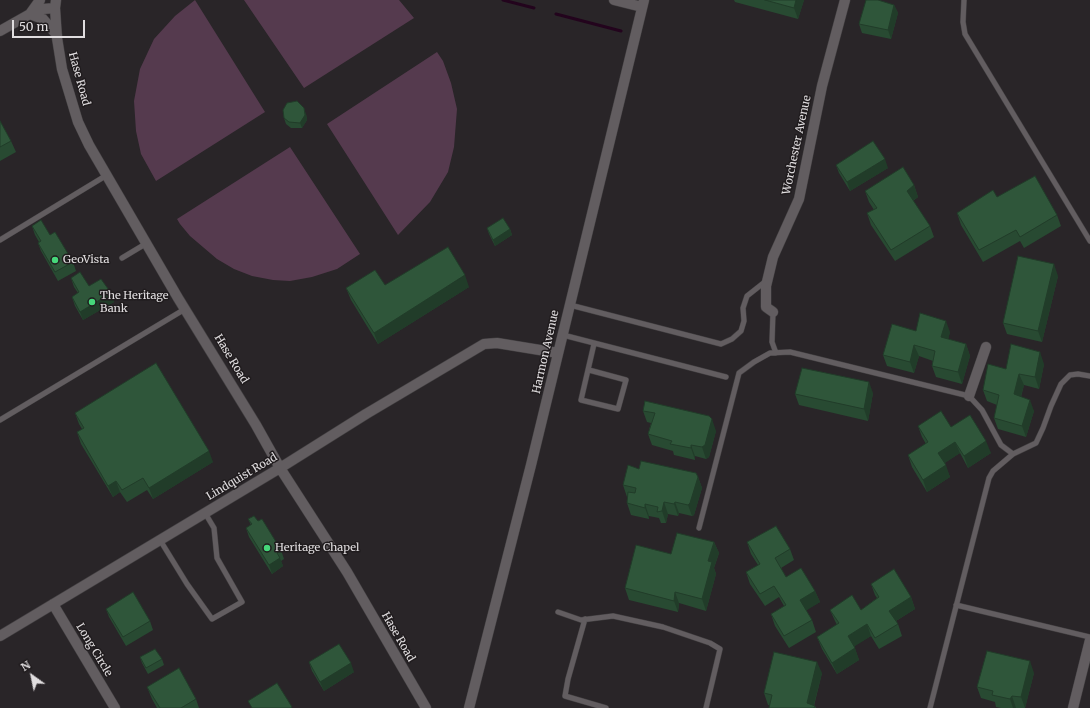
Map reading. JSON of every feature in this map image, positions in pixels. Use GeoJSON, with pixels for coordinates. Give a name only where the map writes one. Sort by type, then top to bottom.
{"type":"FeatureCollection","features":[{"type":"Feature","properties":{"kind":"street"},"geometry":{"type":"LineString","coordinates":[[30,14],[40,0]]}},
{"type":"Feature","properties":{"kind":"street"},"geometry":{"type":"LineString","coordinates":[[614,0],[643,3]]}},
{"type":"Feature","properties":{"kind":"street","name":"Worchester Avenue"},"geometry":{"type":"LineString","coordinates":[[773,312],[766,307],[766,286],[772,257],[799,199],[822,86],[845,0]]}},
{"type":"Feature","properties":{"kind":"street","name":"Harmon Avenue"},"geometry":{"type":"LineString","coordinates":[[469,708],[532,465],[643,3]]}},
{"type":"Feature","properties":{"kind":"street"},"geometry":{"type":"LineString","coordinates":[[0,31],[30,14],[55,4]]}},
{"type":"Feature","properties":{"kind":"street","name":"Hase Road"},"geometry":{"type":"LineString","coordinates":[[55,4],[57,35],[62,69],[74,110],[89,145],[280,468],[347,572],[426,708]]}},
{"type":"Feature","properties":{"kind":"street"},"geometry":{"type":"LineString","coordinates":[[30,14],[43,19],[57,35]]}},
{"type":"Feature","properties":{"kind":"street","name":"Lindquist Road"},"geometry":{"type":"LineString","coordinates":[[0,636],[484,344],[497,343],[558,352]]}},
{"type":"Feature","properties":{"kind":"street"},"geometry":{"type":"LineString","coordinates":[[969,396],[986,346]]}},
{"type":"Feature","properties":{"kind":"street","name":"Long Circle"},"geometry":{"type":"LineString","coordinates":[[53,604],[115,708]]}},
{"type":"Feature","properties":{"kind":"street"},"geometry":{"type":"LineString","coordinates":[[1073,708],[1090,640]]}},
{"type":"Feature","properties":{"kind":"lane"},"geometry":{"type":"LineString","coordinates":[[964,0],[962,22],[965,34],[1090,241]]}},
{"type":"Feature","properties":{"kind":"lane"},"geometry":{"type":"LineString","coordinates":[[0,240],[107,175]]}},
{"type":"Feature","properties":{"kind":"lane"},"geometry":{"type":"LineString","coordinates":[[122,258],[146,243]]}},
{"type":"Feature","properties":{"kind":"lane"},"geometry":{"type":"LineString","coordinates":[[570,305],[722,344],[732,339],[741,331],[744,321],[743,308],[747,296],[767,280]]}},
{"type":"Feature","properties":{"kind":"lane"},"geometry":{"type":"LineString","coordinates":[[0,420],[185,309]]}},
{"type":"Feature","properties":{"kind":"lane"},"geometry":{"type":"LineString","coordinates":[[773,312],[772,342],[776,353]]}},
{"type":"Feature","properties":{"kind":"lane"},"geometry":{"type":"LineString","coordinates":[[563,335],[726,377]]}},
{"type":"Feature","properties":{"kind":"lane"},"geometry":{"type":"LineString","coordinates":[[589,370],[626,380],[618,409],[581,400],[594,344]]}},
{"type":"Feature","properties":{"kind":"lane"},"geometry":{"type":"LineString","coordinates":[[699,528],[739,373],[770,353],[790,352],[969,396],[982,410],[1001,445],[1013,454]]}},
{"type":"Feature","properties":{"kind":"lane"},"geometry":{"type":"LineString","coordinates":[[930,708],[956,605],[993,471],[1013,454],[1036,443],[1061,384],[1070,375],[1078,374],[1090,376]]}},
{"type":"Feature","properties":{"kind":"lane"},"geometry":{"type":"LineString","coordinates":[[160,540],[187,584],[212,619],[242,602],[217,558],[214,528],[205,513]]}},
{"type":"Feature","properties":{"kind":"lane"},"geometry":{"type":"LineString","coordinates":[[956,605],[1090,637]]}},
{"type":"Feature","properties":{"kind":"lane"},"geometry":{"type":"LineString","coordinates":[[558,612],[581,620],[613,616],[662,627],[710,643],[720,650],[706,708]]}},
{"type":"Feature","properties":{"kind":"lane"},"geometry":{"type":"LineString","coordinates":[[585,619],[568,679],[566,696],[606,708]]}},
{"type":"Feature","properties":{"kind":"shaded area"},"geometry":{"type":"Polygon","coordinates":[[[195,0],[265,112],[156,181],[141,154],[136,131],[134,101],[140,69],[154,39],[175,16],[195,0]]]}},
{"type":"Feature","properties":{"kind":"shaded area"},"geometry":{"type":"Polygon","coordinates":[[[244,0],[399,0],[414,18],[304,88],[244,0]]]}},
{"type":"Feature","properties":{"kind":"shaded area"},"geometry":{"type":"Polygon","coordinates":[[[437,52],[443,61],[451,83],[457,109],[454,147],[448,172],[430,202],[398,235],[327,124],[437,52]]]}},
{"type":"Feature","properties":{"kind":"shaded area"},"geometry":{"type":"Polygon","coordinates":[[[290,147],[360,254],[337,269],[312,277],[290,281],[273,280],[252,276],[234,269],[217,259],[190,236],[177,219],[290,147]]]}},
{"type":"Feature","properties":{"kind":"building"},"geometry":{"type":"Polygon","coordinates":[[[765,0],[796,0],[794,8],[765,0]]]}},
{"type":"Feature","properties":{"kind":"building"},"geometry":{"type":"Polygon","coordinates":[[[866,0],[878,0],[894,5],[888,30],[859,24],[866,0]]]}},
{"type":"Feature","properties":{"kind":"building"},"geometry":{"type":"Polygon","coordinates":[[[297,101],[304,108],[305,115],[300,123],[289,122],[284,118],[283,110],[287,103],[297,101]]]}},
{"type":"Feature","properties":{"kind":"building"},"geometry":{"type":"Polygon","coordinates":[[[0,121],[11,141],[0,147],[0,121]]]}},
{"type":"Feature","properties":{"kind":"building"},"geometry":{"type":"Polygon","coordinates":[[[873,141],[885,159],[847,182],[836,165],[873,141]]]}},
{"type":"Feature","properties":{"kind":"building"},"geometry":{"type":"Polygon","coordinates":[[[903,167],[914,185],[907,191],[930,226],[891,250],[867,213],[877,208],[865,191],[903,167]]]}},
{"type":"Feature","properties":{"kind":"building"},"geometry":{"type":"Polygon","coordinates":[[[1035,176],[1057,215],[1020,237],[1016,230],[979,250],[957,213],[993,190],[997,197],[1035,176]]]}},
{"type":"Feature","properties":{"kind":"building"},"geometry":{"type":"Polygon","coordinates":[[[503,218],[510,229],[493,240],[487,228],[503,218]]]}},
{"type":"Feature","properties":{"kind":"building"},"geometry":{"type":"Polygon","coordinates":[[[41,220],[50,235],[55,232],[73,262],[55,272],[38,243],[41,241],[32,226],[41,220]]]}},
{"type":"Feature","properties":{"kind":"building"},"geometry":{"type":"Polygon","coordinates":[[[448,247],[465,275],[374,333],[346,288],[375,270],[385,285],[448,247]]]}},
{"type":"Feature","properties":{"kind":"building"},"geometry":{"type":"Polygon","coordinates":[[[1018,256],[1054,264],[1038,331],[1003,323],[1018,256]]]}},
{"type":"Feature","properties":{"kind":"building"},"geometry":{"type":"Polygon","coordinates":[[[80,272],[89,286],[101,279],[111,293],[80,312],[72,297],[79,292],[71,278],[80,272]]]}},
{"type":"Feature","properties":{"kind":"building"},"geometry":{"type":"Polygon","coordinates":[[[920,313],[946,321],[941,337],[966,344],[958,372],[932,366],[935,351],[914,345],[910,362],[883,355],[892,324],[916,331],[920,313]]]}},
{"type":"Feature","properties":{"kind":"building"},"geometry":{"type":"Polygon","coordinates":[[[1011,344],[1040,352],[1035,377],[1019,374],[1014,394],[1030,400],[1022,426],[994,418],[999,395],[983,390],[988,364],[1006,369],[1011,344]]]}},
{"type":"Feature","properties":{"kind":"building"},"geometry":{"type":"Polygon","coordinates":[[[156,363],[209,451],[149,488],[143,478],[122,490],[116,481],[108,486],[77,432],[84,428],[75,413],[156,363]]]}},
{"type":"Feature","properties":{"kind":"building"},"geometry":{"type":"Polygon","coordinates":[[[802,368],[869,382],[864,409],[795,394],[802,368]]]}},
{"type":"Feature","properties":{"kind":"building"},"geometry":{"type":"Polygon","coordinates":[[[645,401],[709,416],[712,419],[705,445],[702,447],[691,445],[691,448],[670,444],[672,441],[648,434],[655,413],[643,411],[645,401]]]}},
{"type":"Feature","properties":{"kind":"building"},"geometry":{"type":"Polygon","coordinates":[[[941,411],[951,427],[970,415],[986,441],[964,456],[955,442],[938,453],[946,465],[923,480],[908,455],[928,442],[918,426],[941,411]]]}},
{"type":"Feature","properties":{"kind":"building"},"geometry":{"type":"Polygon","coordinates":[[[641,461],[696,473],[698,477],[690,503],[688,505],[675,502],[674,504],[664,502],[662,511],[657,512],[658,507],[645,504],[645,508],[627,503],[628,492],[635,493],[636,488],[623,485],[628,465],[639,469],[641,461]]]}},
{"type":"Feature","properties":{"kind":"building"},"geometry":{"type":"Polygon","coordinates":[[[254,516],[258,521],[262,519],[281,550],[277,553],[280,558],[269,565],[246,528],[252,524],[248,519],[254,516]]]}},
{"type":"Feature","properties":{"kind":"building"},"geometry":{"type":"Polygon","coordinates":[[[776,526],[790,549],[775,558],[786,577],[801,568],[815,591],[800,600],[812,620],[784,636],[771,614],[786,605],[774,586],[760,594],[746,572],[760,564],[747,542],[776,526]]]}},
{"type":"Feature","properties":{"kind":"building"},"geometry":{"type":"Polygon","coordinates":[[[677,533],[714,542],[708,561],[712,562],[702,599],[675,592],[674,601],[625,588],[636,545],[671,554],[677,533]]]}},
{"type":"Feature","properties":{"kind":"building"},"geometry":{"type":"Polygon","coordinates":[[[894,569],[911,597],[889,611],[898,624],[875,638],[867,624],[848,636],[855,648],[832,663],[817,637],[839,623],[830,610],[852,595],[861,610],[879,597],[871,584],[894,569]]]}},
{"type":"Feature","properties":{"kind":"building"},"geometry":{"type":"Polygon","coordinates":[[[133,592],[150,621],[123,637],[106,609],[133,592]]]}},
{"type":"Feature","properties":{"kind":"building"},"geometry":{"type":"Polygon","coordinates":[[[339,644],[351,663],[320,682],[309,662],[339,644]]]}},
{"type":"Feature","properties":{"kind":"building"},"geometry":{"type":"Polygon","coordinates":[[[155,649],[162,659],[146,668],[140,657],[155,649]]]}},
{"type":"Feature","properties":{"kind":"building"},"geometry":{"type":"Polygon","coordinates":[[[987,651],[1030,661],[1021,697],[1012,696],[1010,699],[992,695],[993,691],[977,687],[987,651]]]}},
{"type":"Feature","properties":{"kind":"building"},"geometry":{"type":"Polygon","coordinates":[[[774,652],[817,662],[807,703],[815,706],[814,708],[769,708],[772,695],[764,693],[774,652]]]}},
{"type":"Feature","properties":{"kind":"building"},"geometry":{"type":"Polygon","coordinates":[[[179,668],[196,699],[181,708],[160,708],[147,687],[179,668]]]}},
{"type":"Feature","properties":{"kind":"building"},"geometry":{"type":"Polygon","coordinates":[[[277,683],[292,707],[291,708],[252,708],[248,701],[277,683]]]}},
{"type":"Feature","properties":{"kind":"waterway"},"geometry":{"type":"LineString","coordinates":[[503,0],[534,8]]}},
{"type":"Feature","properties":{"kind":"waterway"},"geometry":{"type":"LineString","coordinates":[[556,14],[621,31]]}},
{"type":"Feature","properties":{"kind":"place","name":"GeoVista"},"geometry":{"type":"Point","coordinates":[55,260]}},
{"type":"Feature","properties":{"kind":"place","name":"The Heritage Bank"},"geometry":{"type":"Point","coordinates":[92,302]}},
{"type":"Feature","properties":{"kind":"place","name":"Heritage Chapel"},"geometry":{"type":"Point","coordinates":[267,548]}}]}
